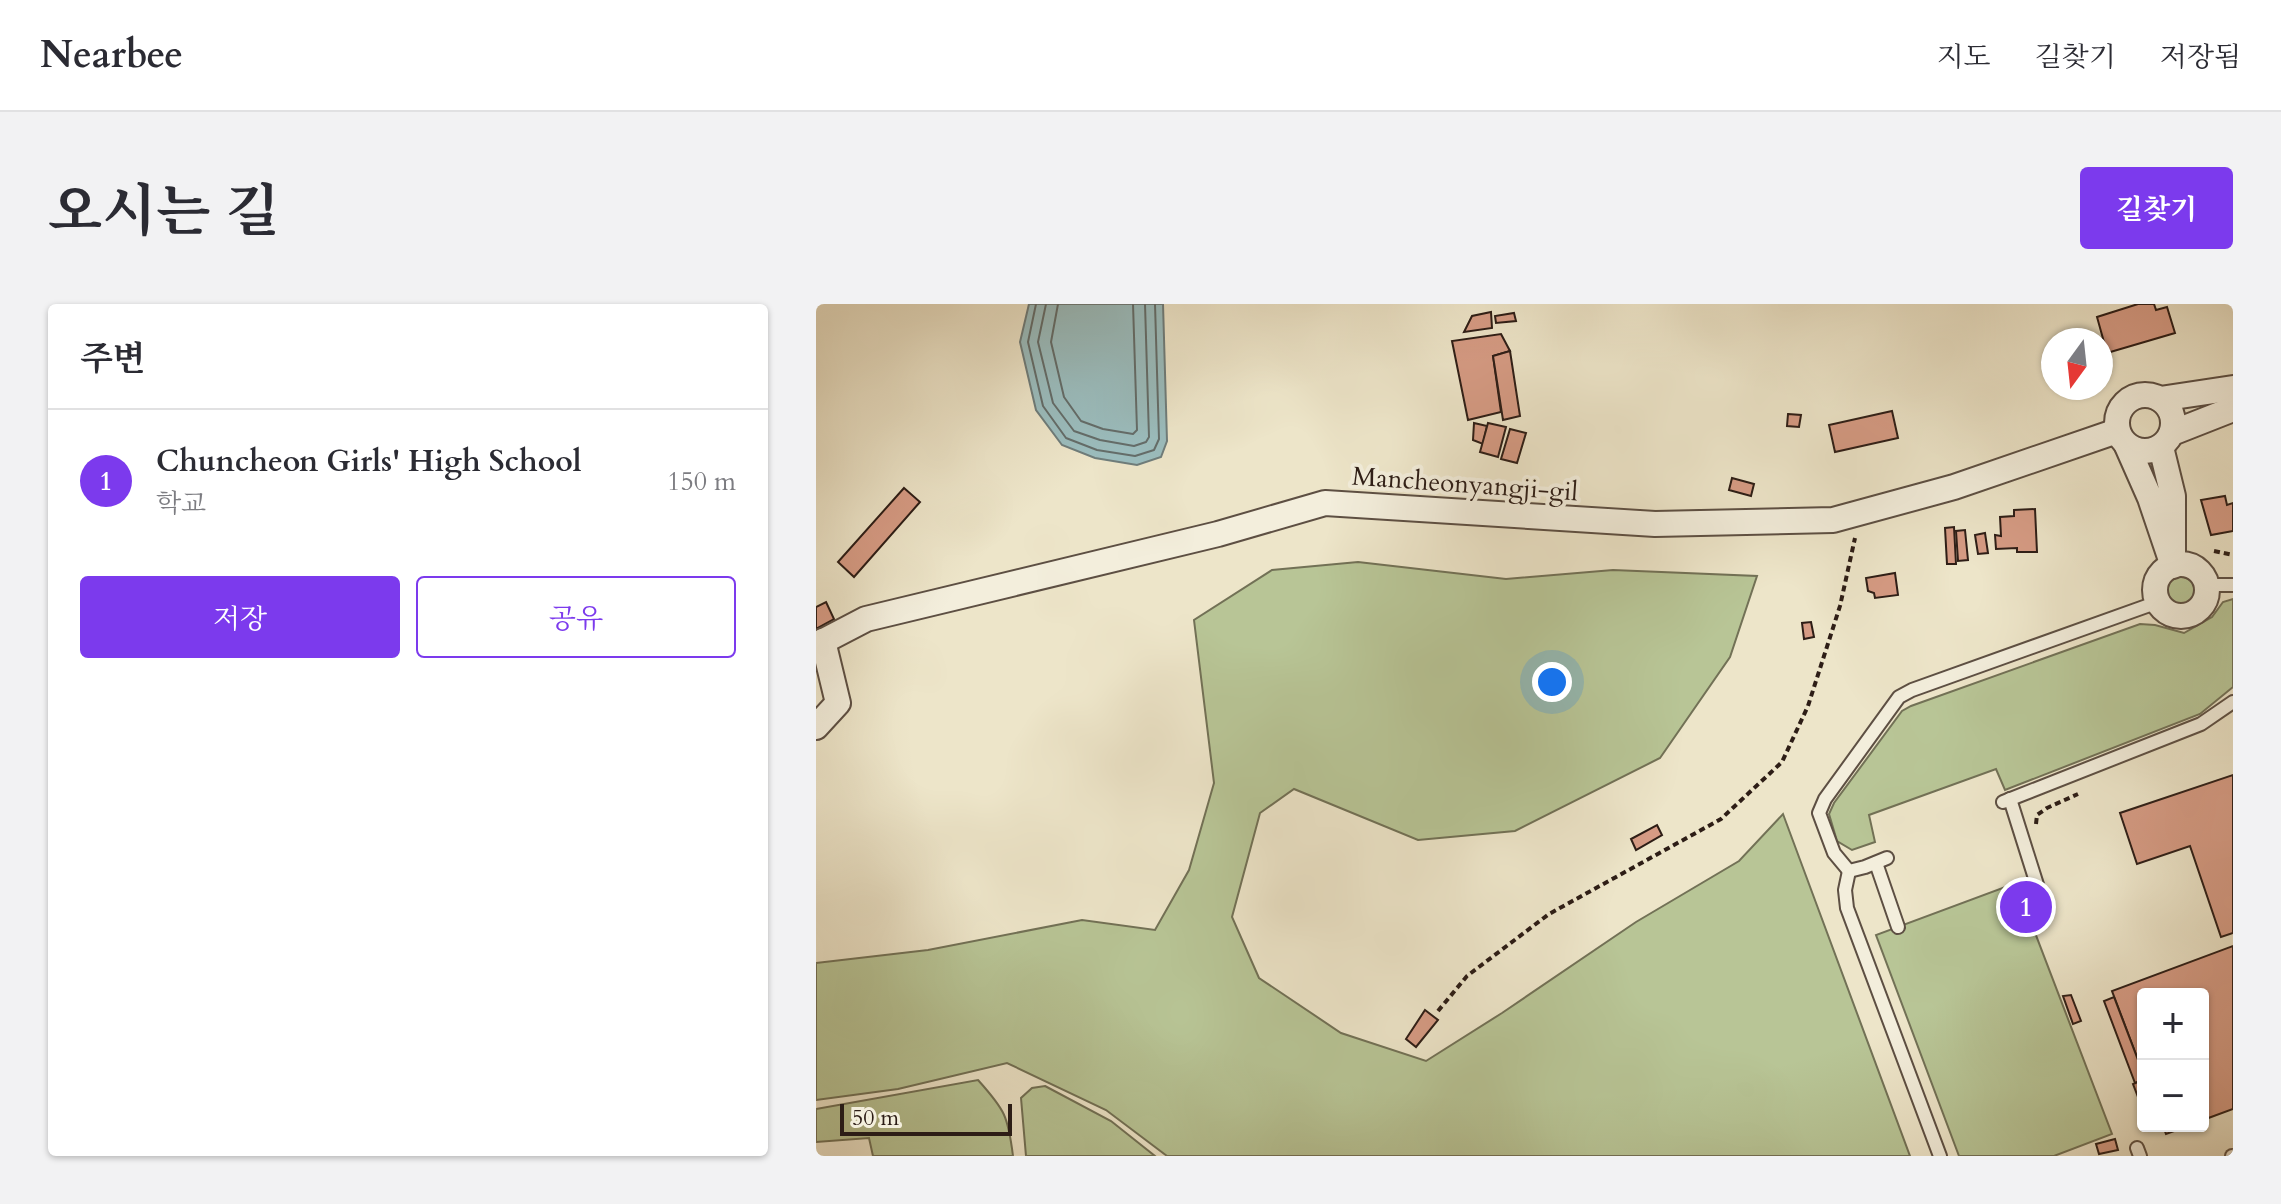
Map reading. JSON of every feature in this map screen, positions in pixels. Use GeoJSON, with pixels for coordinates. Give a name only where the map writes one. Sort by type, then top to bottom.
{"type":"FeatureCollection","features":[{"type":"Feature","properties":{"kind":"street"},"geometry":{"type":"LineString","coordinates":[[2173,566],[2150,498],[2116,421],[2124,404],[2141,395],[2160,399],[2233,388]]}},
{"type":"Feature","properties":{"kind":"street"},"geometry":{"type":"LineString","coordinates":[[2160,399],[2172,414],[2166,440],[2173,496],[2173,566]]}},
{"type":"Feature","properties":{"kind":"street"},"geometry":{"type":"LineString","coordinates":[[2122,438],[2144,452],[2233,409]]}},
{"type":"Feature","properties":{"kind":"street","name":"Mancheonyangji-gil"},"geometry":{"type":"LineString","coordinates":[[820,643],[866,619],[1218,534],[1325,503],[1655,524],[1833,520],[2122,438]]}},
{"type":"Feature","properties":{"kind":"street"},"geometry":{"type":"LineString","coordinates":[[2173,566],[2198,571],[2206,585],[2205,601],[2187,615],[2170,614],[2158,602],[2156,585],[2159,576],[2173,566]]}},
{"type":"Feature","properties":{"kind":"street"},"geometry":{"type":"LineString","coordinates":[[816,727],[838,703],[820,643]]}},
{"type":"Feature","properties":{"kind":"lane"},"geometry":{"type":"LineString","coordinates":[[2206,585],[2233,585]]}},
{"type":"Feature","properties":{"kind":"lane"},"geometry":{"type":"LineString","coordinates":[[1849,871],[1834,853],[1819,813],[1825,799],[1899,697],[2158,602]]}},
{"type":"Feature","properties":{"kind":"lane"},"geometry":{"type":"LineString","coordinates":[[2039,891],[2006,800],[2201,724],[2233,702]]}},
{"type":"Feature","properties":{"kind":"lane"},"geometry":{"type":"LineString","coordinates":[[1849,871],[1881,860],[1898,927]]}},
{"type":"Feature","properties":{"kind":"lane"},"geometry":{"type":"LineString","coordinates":[[1849,871],[1845,890],[1847,908],[1940,1156]]}},
{"type":"Feature","properties":{"kind":"path"},"geometry":{"type":"LineString","coordinates":[[1438,1011],[1467,976],[1549,914],[1721,819],[1782,762],[1808,706],[1840,606],[1854,540],[1866,511]]}},
{"type":"Feature","properties":{"kind":"path"},"geometry":{"type":"LineString","coordinates":[[2214,551],[2233,555]]}},
{"type":"Feature","properties":{"kind":"path"},"geometry":{"type":"LineString","coordinates":[[2036,830],[2037,815],[2090,788]]}},
{"type":"Feature","properties":{"kind":"green space"},"geometry":{"type":"Polygon","coordinates":[[[1358,562],[1506,579],[1613,570],[1757,576],[1730,657],[1660,758],[1515,831],[1418,840],[1294,789],[1260,813],[1232,917],[1259,978],[1341,1033],[1426,1061],[1636,922],[1739,861],[1783,814],[1910,1156],[1167,1156],[1106,1110],[1007,1063],[898,1089],[816,1100],[816,963],[928,950],[1082,920],[1155,930],[1189,870],[1214,783],[1194,620],[1272,570],[1358,562]]]}},
{"type":"Feature","properties":{"kind":"green space"},"geometry":{"type":"Polygon","coordinates":[[[2181,577],[2192,581],[2196,592],[2192,603],[2181,607],[2170,603],[2166,592],[2170,581],[2181,577]]]}},
{"type":"Feature","properties":{"kind":"green space"},"geometry":{"type":"Polygon","coordinates":[[[2233,599],[2233,687],[2200,714],[2005,790],[1996,769],[1869,815],[1875,842],[1852,850],[1837,841],[1829,814],[1834,803],[1902,711],[2140,624],[2184,633],[2212,617],[2223,602],[2233,599]]]}},
{"type":"Feature","properties":{"kind":"green space"},"geometry":{"type":"Polygon","coordinates":[[[2016,883],[2112,1134],[2054,1156],[1959,1156],[1876,935],[2016,883]]]}},
{"type":"Feature","properties":{"kind":"green space"},"geometry":{"type":"Polygon","coordinates":[[[978,1080],[1004,1114],[1013,1156],[873,1156],[869,1138],[816,1142],[816,1109],[978,1080]]]}},
{"type":"Feature","properties":{"kind":"green space"},"geometry":{"type":"Polygon","coordinates":[[[1045,1086],[1111,1121],[1155,1156],[1026,1156],[1021,1098],[1032,1088],[1045,1086]]]}},
{"type":"Feature","properties":{"kind":"water"},"geometry":{"type":"Polygon","coordinates":[[[1029,304],[1163,304],[1167,441],[1161,457],[1137,465],[1095,458],[1062,445],[1036,410],[1020,342],[1029,304]]]}},
{"type":"Feature","properties":{"kind":"building"},"geometry":{"type":"Polygon","coordinates":[[[2138,304],[2154,304],[2156,310],[2167,307],[2175,333],[2113,351],[2113,328],[2100,328],[2097,317],[2138,304]]]}},
{"type":"Feature","properties":{"kind":"building"},"geometry":{"type":"Polygon","coordinates":[[[1491,312],[1492,328],[1464,332],[1472,316],[1491,312]]]}},
{"type":"Feature","properties":{"kind":"building"},"geometry":{"type":"Polygon","coordinates":[[[1514,313],[1516,321],[1496,323],[1495,316],[1514,313]]]}},
{"type":"Feature","properties":{"kind":"building"},"geometry":{"type":"Polygon","coordinates":[[[1501,334],[1510,351],[1493,356],[1501,412],[1468,420],[1452,341],[1501,334]]]}},
{"type":"Feature","properties":{"kind":"building"},"geometry":{"type":"Polygon","coordinates":[[[1510,351],[1520,416],[1503,420],[1493,356],[1510,351]]]}},
{"type":"Feature","properties":{"kind":"building"},"geometry":{"type":"Polygon","coordinates":[[[1892,411],[1898,438],[1835,452],[1829,425],[1892,411]]]}},
{"type":"Feature","properties":{"kind":"building"},"geometry":{"type":"Polygon","coordinates":[[[1788,414],[1801,415],[1799,427],[1787,426],[1788,414]]]}},
{"type":"Feature","properties":{"kind":"building"},"geometry":{"type":"Polygon","coordinates":[[[1474,423],[1487,426],[1483,444],[1473,440],[1474,423]]]}},
{"type":"Feature","properties":{"kind":"building"},"geometry":{"type":"Polygon","coordinates":[[[1488,423],[1506,427],[1498,457],[1480,452],[1488,423]]]}},
{"type":"Feature","properties":{"kind":"building"},"geometry":{"type":"Polygon","coordinates":[[[1510,429],[1526,433],[1517,463],[1501,459],[1510,429]]]}},
{"type":"Feature","properties":{"kind":"building"},"geometry":{"type":"Polygon","coordinates":[[[1732,478],[1754,484],[1751,496],[1729,490],[1732,478]]]}},
{"type":"Feature","properties":{"kind":"building"},"geometry":{"type":"Polygon","coordinates":[[[904,488],[920,502],[854,577],[838,562],[904,488]]]}},
{"type":"Feature","properties":{"kind":"building"},"geometry":{"type":"Polygon","coordinates":[[[2225,496],[2227,505],[2233,503],[2233,531],[2211,535],[2201,500],[2225,496]]]}},
{"type":"Feature","properties":{"kind":"building"},"geometry":{"type":"Polygon","coordinates":[[[2035,509],[2037,552],[2017,552],[2017,548],[1996,549],[1995,535],[2001,536],[2000,517],[2014,516],[2014,510],[2035,509]]]}},
{"type":"Feature","properties":{"kind":"building"},"geometry":{"type":"Polygon","coordinates":[[[1954,527],[1956,564],[1947,564],[1945,528],[1954,527]]]}},
{"type":"Feature","properties":{"kind":"building"},"geometry":{"type":"Polygon","coordinates":[[[1965,530],[1968,560],[1958,561],[1956,531],[1965,530]]]}},
{"type":"Feature","properties":{"kind":"building"},"geometry":{"type":"Polygon","coordinates":[[[1985,533],[1988,553],[1978,554],[1975,535],[1985,533]]]}},
{"type":"Feature","properties":{"kind":"building"},"geometry":{"type":"Polygon","coordinates":[[[1895,573],[1898,595],[1875,598],[1874,593],[1868,591],[1866,578],[1895,573]]]}},
{"type":"Feature","properties":{"kind":"building"},"geometry":{"type":"Polygon","coordinates":[[[826,602],[834,619],[816,629],[816,607],[826,602]]]}},
{"type":"Feature","properties":{"kind":"building"},"geometry":{"type":"Polygon","coordinates":[[[1811,622],[1814,637],[1804,639],[1802,623],[1811,622]]]}},
{"type":"Feature","properties":{"kind":"building"},"geometry":{"type":"Polygon","coordinates":[[[2233,775],[2233,933],[2221,937],[2190,846],[2137,864],[2120,813],[2233,775]]]}},
{"type":"Feature","properties":{"kind":"building"},"geometry":{"type":"Polygon","coordinates":[[[1657,825],[1662,835],[1636,850],[1631,839],[1657,825]]]}},
{"type":"Feature","properties":{"kind":"building"},"geometry":{"type":"Polygon","coordinates":[[[2233,946],[2233,1109],[2209,1118],[2209,988],[2137,988],[2137,1057],[2112,991],[2233,946]]]}},
{"type":"Feature","properties":{"kind":"building"},"geometry":{"type":"Polygon","coordinates":[[[2071,995],[2081,1021],[2073,1024],[2063,996],[2071,995]]]}},
{"type":"Feature","properties":{"kind":"building"},"geometry":{"type":"Polygon","coordinates":[[[2114,997],[2137,1057],[2137,1082],[2135,1083],[2104,1001],[2114,997]]]}},
{"type":"Feature","properties":{"kind":"building"},"geometry":{"type":"Polygon","coordinates":[[[1425,1010],[1438,1020],[1416,1047],[1406,1039],[1425,1010]]]}},
{"type":"Feature","properties":{"kind":"building"},"geometry":{"type":"Polygon","coordinates":[[[2115,1139],[2118,1150],[2099,1154],[2096,1144],[2115,1139]]]}},
{"type":"Feature","properties":{"kind":"place","name":"Chuncheon Girls' High School"},"geometry":{"type":"Point","coordinates":[2026,907]}}]}
